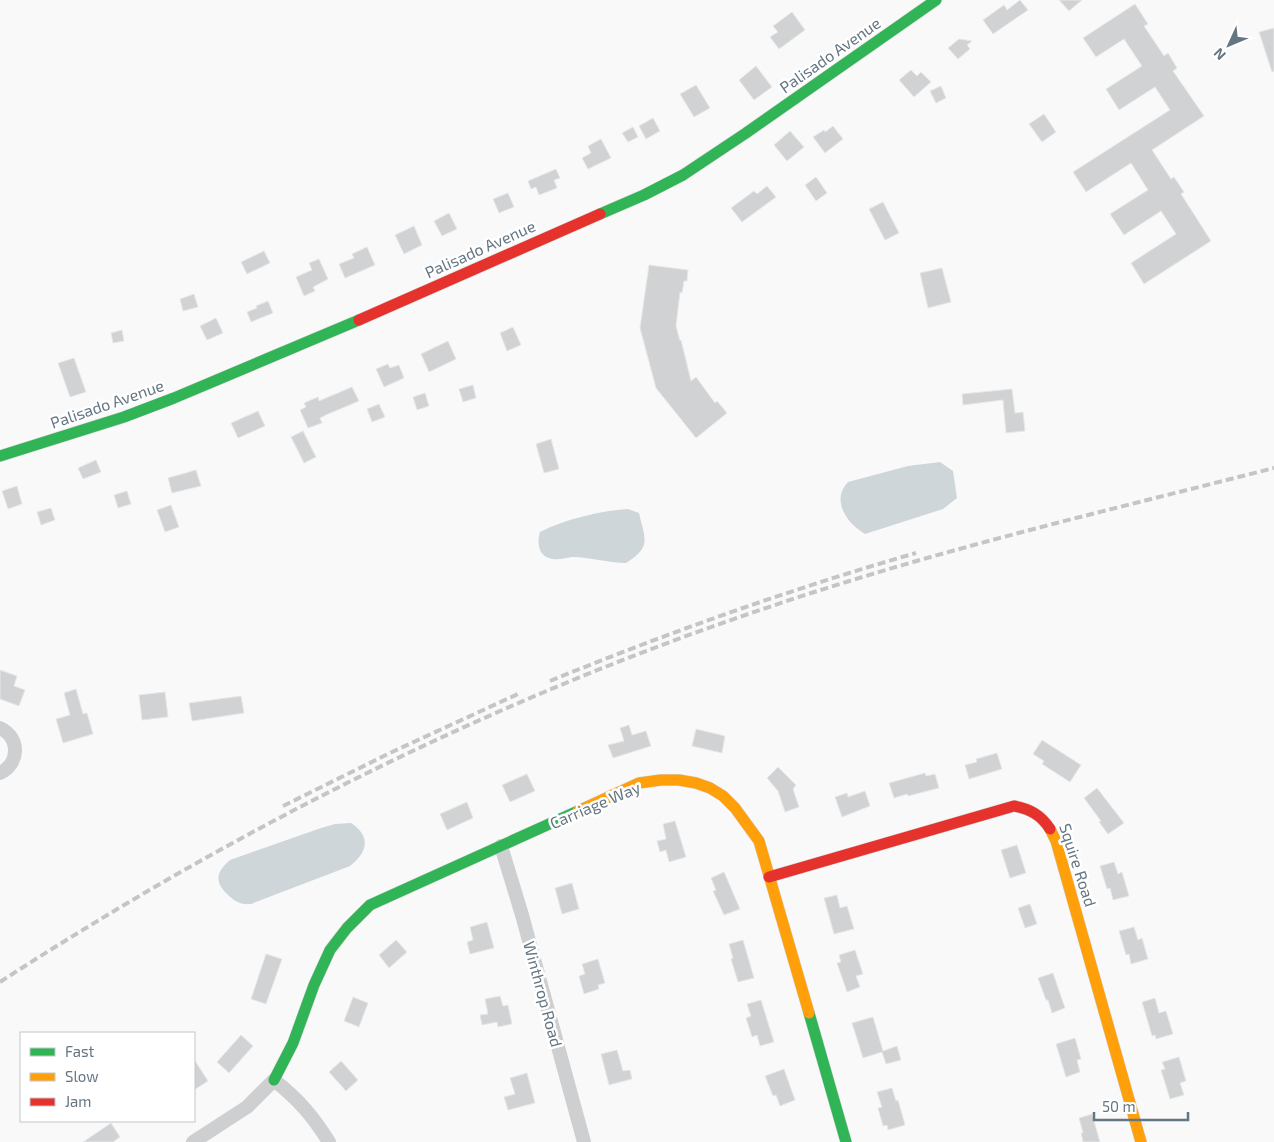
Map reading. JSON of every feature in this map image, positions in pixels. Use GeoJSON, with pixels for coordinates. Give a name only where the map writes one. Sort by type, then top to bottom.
{"type":"FeatureCollection","features":[{"type":"Feature","properties":{"kind":"street","name":"Palisado Avenue"},"geometry":{"type":"LineString","coordinates":[[0,456],[113,420],[174,398],[454,279],[644,195],[683,175],[739,138],[936,0]]}},
{"type":"Feature","properties":{"kind":"street"},"geometry":{"type":"LineString","coordinates":[[0,728],[13,739],[15,755],[8,769],[0,774]]}},
{"type":"Feature","properties":{"kind":"street","name":"Carriage Way"},"geometry":{"type":"LineString","coordinates":[[193,1142],[247,1107],[274,1080],[293,1043],[314,985],[330,950],[347,928],[370,905],[639,783],[664,779],[698,783],[730,801],[748,821],[760,841],[846,1142]]}},
{"type":"Feature","properties":{"kind":"street","name":"Squire Road"},"geometry":{"type":"LineString","coordinates":[[769,877],[1014,806],[1024,808],[1042,818],[1048,824],[1056,841],[1141,1142]]}},
{"type":"Feature","properties":{"kind":"street","name":"Winthrop Road"},"geometry":{"type":"LineString","coordinates":[[501,846],[522,915],[584,1142]]}},
{"type":"Feature","properties":{"kind":"street"},"geometry":{"type":"LineString","coordinates":[[274,1080],[296,1098],[315,1120],[329,1142]]}},
{"type":"Feature","properties":{"kind":"shaded area"},"geometry":{"type":"Polygon","coordinates":[[[940,462],[953,471],[957,498],[943,509],[865,534],[852,524],[843,511],[841,496],[848,482],[908,466],[940,462]]]}},
{"type":"Feature","properties":{"kind":"shaded area"},"geometry":{"type":"Polygon","coordinates":[[[628,509],[639,513],[644,542],[640,552],[626,563],[579,557],[552,559],[545,556],[541,551],[539,543],[540,532],[583,516],[628,509]]]}},
{"type":"Feature","properties":{"kind":"shaded area"},"geometry":{"type":"Polygon","coordinates":[[[351,823],[362,833],[365,844],[361,855],[350,866],[251,904],[240,903],[222,889],[219,880],[220,872],[230,860],[321,828],[335,824],[351,823]]]}},
{"type":"Feature","properties":{"kind":"building"},"geometry":{"type":"Polygon","coordinates":[[[1020,0],[1028,10],[993,34],[983,20],[1004,5],[1007,10],[1020,0]]]}},
{"type":"Feature","properties":{"kind":"building"},"geometry":{"type":"Polygon","coordinates":[[[1059,0],[1082,0],[1069,11],[1059,0]]]}},
{"type":"Feature","properties":{"kind":"building"},"geometry":{"type":"Polygon","coordinates":[[[1135,4],[1148,24],[1144,26],[1164,56],[1168,53],[1177,68],[1173,71],[1204,116],[1152,150],[1171,179],[1174,177],[1184,192],[1181,194],[1211,241],[1144,284],[1131,263],[1176,234],[1161,211],[1124,235],[1110,214],[1148,190],[1131,163],[1086,192],[1073,172],[1170,110],[1155,87],[1119,110],[1106,89],[1142,66],[1124,39],[1096,57],[1083,38],[1135,4]]]}},
{"type":"Feature","properties":{"kind":"building"},"geometry":{"type":"Polygon","coordinates":[[[792,12],[805,30],[779,49],[770,37],[778,32],[773,26],[792,12]]]}},
{"type":"Feature","properties":{"kind":"building"},"geometry":{"type":"Polygon","coordinates":[[[1274,28],[1274,71],[1272,72],[1259,32],[1274,28]]]}},
{"type":"Feature","properties":{"kind":"building"},"geometry":{"type":"Polygon","coordinates":[[[959,39],[972,41],[967,45],[970,49],[958,59],[948,48],[959,39]]]}},
{"type":"Feature","properties":{"kind":"building"},"geometry":{"type":"Polygon","coordinates":[[[756,66],[772,87],[754,100],[739,80],[756,66]]]}},
{"type":"Feature","properties":{"kind":"building"},"geometry":{"type":"Polygon","coordinates":[[[911,70],[917,76],[921,72],[931,82],[914,97],[899,80],[911,70]]]}},
{"type":"Feature","properties":{"kind":"building"},"geometry":{"type":"Polygon","coordinates":[[[696,85],[710,108],[694,117],[680,94],[696,85]]]}},
{"type":"Feature","properties":{"kind":"building"},"geometry":{"type":"Polygon","coordinates":[[[941,86],[946,98],[936,103],[930,91],[941,86]]]}},
{"type":"Feature","properties":{"kind":"building"},"geometry":{"type":"Polygon","coordinates":[[[1044,114],[1056,132],[1042,142],[1029,124],[1044,114]]]}},
{"type":"Feature","properties":{"kind":"building"},"geometry":{"type":"Polygon","coordinates":[[[653,118],[660,131],[646,139],[639,126],[653,118]]]}},
{"type":"Feature","properties":{"kind":"building"},"geometry":{"type":"Polygon","coordinates":[[[833,126],[843,139],[825,153],[813,137],[833,126]]]}},
{"type":"Feature","properties":{"kind":"building"},"geometry":{"type":"Polygon","coordinates":[[[633,127],[638,137],[628,142],[622,133],[633,127]]]}},
{"type":"Feature","properties":{"kind":"building"},"geometry":{"type":"Polygon","coordinates":[[[790,131],[804,147],[787,161],[774,145],[790,131]]]}},
{"type":"Feature","properties":{"kind":"building"},"geometry":{"type":"Polygon","coordinates":[[[601,139],[611,158],[588,169],[582,158],[591,153],[588,146],[601,139]]]}},
{"type":"Feature","properties":{"kind":"building"},"geometry":{"type":"Polygon","coordinates":[[[556,169],[560,178],[554,180],[557,188],[539,195],[536,187],[531,189],[528,181],[556,169]]]}},
{"type":"Feature","properties":{"kind":"building"},"geometry":{"type":"Polygon","coordinates":[[[816,177],[827,193],[816,201],[805,185],[816,177]]]}},
{"type":"Feature","properties":{"kind":"building"},"geometry":{"type":"Polygon","coordinates":[[[767,186],[776,197],[742,222],[731,208],[754,191],[757,194],[767,186]]]}},
{"type":"Feature","properties":{"kind":"building"},"geometry":{"type":"Polygon","coordinates":[[[508,193],[514,207],[499,213],[493,199],[508,193]]]}},
{"type":"Feature","properties":{"kind":"building"},"geometry":{"type":"Polygon","coordinates":[[[883,202],[899,233],[885,240],[869,209],[883,202]]]}},
{"type":"Feature","properties":{"kind":"building"},"geometry":{"type":"Polygon","coordinates":[[[449,213],[457,229],[442,236],[434,221],[449,213]]]}},
{"type":"Feature","properties":{"kind":"building"},"geometry":{"type":"Polygon","coordinates":[[[414,226],[422,245],[404,254],[395,235],[414,226]]]}},
{"type":"Feature","properties":{"kind":"building"},"geometry":{"type":"Polygon","coordinates":[[[367,247],[375,265],[345,278],[339,264],[354,258],[352,254],[367,247]]]}},
{"type":"Feature","properties":{"kind":"building"},"geometry":{"type":"Polygon","coordinates":[[[264,251],[270,263],[247,274],[241,262],[264,251]]]}},
{"type":"Feature","properties":{"kind":"building"},"geometry":{"type":"Polygon","coordinates":[[[319,259],[328,279],[313,287],[315,291],[304,296],[296,277],[312,270],[309,263],[319,259]]]}},
{"type":"Feature","properties":{"kind":"building"},"geometry":{"type":"Polygon","coordinates":[[[649,265],[688,270],[687,281],[684,281],[682,293],[680,292],[676,326],[680,341],[691,381],[696,377],[715,403],[717,401],[727,413],[696,438],[656,388],[640,328],[649,265]]]}},
{"type":"Feature","properties":{"kind":"building"},"geometry":{"type":"Polygon","coordinates":[[[942,268],[951,302],[928,308],[920,273],[942,268]]]}},
{"type":"Feature","properties":{"kind":"building"},"geometry":{"type":"Polygon","coordinates":[[[194,294],[198,307],[183,311],[180,299],[194,294]]]}},
{"type":"Feature","properties":{"kind":"building"},"geometry":{"type":"Polygon","coordinates":[[[268,301],[273,313],[251,322],[247,312],[268,301]]]}},
{"type":"Feature","properties":{"kind":"building"},"geometry":{"type":"Polygon","coordinates":[[[216,318],[223,333],[207,340],[200,326],[216,318]]]}},
{"type":"Feature","properties":{"kind":"building"},"geometry":{"type":"Polygon","coordinates":[[[513,327],[521,345],[507,351],[500,333],[513,327]]]}},
{"type":"Feature","properties":{"kind":"building"},"geometry":{"type":"Polygon","coordinates":[[[122,330],[124,341],[113,343],[111,333],[122,330]]]}},
{"type":"Feature","properties":{"kind":"building"},"geometry":{"type":"Polygon","coordinates":[[[448,341],[456,359],[429,372],[421,354],[448,341]]]}},
{"type":"Feature","properties":{"kind":"building"},"geometry":{"type":"Polygon","coordinates":[[[74,358],[86,392],[70,397],[58,363],[74,358]]]}},
{"type":"Feature","properties":{"kind":"building"},"geometry":{"type":"Polygon","coordinates":[[[388,364],[390,368],[399,365],[404,378],[384,387],[376,369],[388,364]]]}},
{"type":"Feature","properties":{"kind":"building"},"geometry":{"type":"Polygon","coordinates":[[[473,385],[476,398],[463,402],[459,389],[473,385]]]}},
{"type":"Feature","properties":{"kind":"building"},"geometry":{"type":"Polygon","coordinates":[[[352,387],[359,401],[320,418],[322,423],[308,428],[300,410],[306,407],[304,403],[318,397],[319,401],[352,387]]]}},
{"type":"Feature","properties":{"kind":"building"},"geometry":{"type":"Polygon","coordinates":[[[1012,389],[1015,413],[1023,412],[1025,431],[1006,433],[1003,400],[963,405],[962,394],[1012,389]]]}},
{"type":"Feature","properties":{"kind":"building"},"geometry":{"type":"Polygon","coordinates":[[[425,393],[429,406],[417,410],[413,397],[425,393]]]}},
{"type":"Feature","properties":{"kind":"building"},"geometry":{"type":"Polygon","coordinates":[[[379,404],[385,417],[372,422],[367,409],[379,404]]]}},
{"type":"Feature","properties":{"kind":"building"},"geometry":{"type":"Polygon","coordinates":[[[258,411],[265,426],[238,438],[231,423],[258,411]]]}},
{"type":"Feature","properties":{"kind":"building"},"geometry":{"type":"Polygon","coordinates":[[[303,431],[316,457],[304,463],[291,437],[303,431]]]}},
{"type":"Feature","properties":{"kind":"building"},"geometry":{"type":"Polygon","coordinates":[[[551,439],[559,469],[544,473],[536,444],[551,439]]]}},
{"type":"Feature","properties":{"kind":"building"},"geometry":{"type":"Polygon","coordinates":[[[96,460],[101,472],[83,479],[78,468],[96,460]]]}},
{"type":"Feature","properties":{"kind":"building"},"geometry":{"type":"Polygon","coordinates":[[[196,470],[201,486],[172,493],[168,478],[196,470]]]}},
{"type":"Feature","properties":{"kind":"building"},"geometry":{"type":"Polygon","coordinates":[[[17,486],[22,504],[8,509],[2,491],[17,486]]]}},
{"type":"Feature","properties":{"kind":"building"},"geometry":{"type":"Polygon","coordinates":[[[127,491],[131,504],[118,508],[114,495],[127,491]]]}},
{"type":"Feature","properties":{"kind":"building"},"geometry":{"type":"Polygon","coordinates":[[[171,505],[179,527],[165,532],[157,510],[171,505]]]}},
{"type":"Feature","properties":{"kind":"building"},"geometry":{"type":"Polygon","coordinates":[[[51,508],[55,520],[41,525],[37,512],[51,508]]]}},
{"type":"Feature","properties":{"kind":"building"},"geometry":{"type":"Polygon","coordinates":[[[0,670],[17,676],[14,686],[25,690],[19,706],[0,699],[0,670]]]}},
{"type":"Feature","properties":{"kind":"building"},"geometry":{"type":"Polygon","coordinates":[[[76,689],[83,714],[87,713],[93,734],[63,743],[56,719],[70,715],[64,693],[76,689]]]}},
{"type":"Feature","properties":{"kind":"building"},"geometry":{"type":"Polygon","coordinates":[[[165,692],[168,717],[142,720],[139,695],[165,692]]]}},
{"type":"Feature","properties":{"kind":"building"},"geometry":{"type":"Polygon","coordinates":[[[241,696],[244,713],[192,721],[189,703],[241,696]]]}},
{"type":"Feature","properties":{"kind":"building"},"geometry":{"type":"Polygon","coordinates":[[[629,725],[632,735],[646,731],[651,746],[613,758],[608,745],[624,741],[620,728],[629,725]]]}},
{"type":"Feature","properties":{"kind":"building"},"geometry":{"type":"Polygon","coordinates":[[[696,729],[725,736],[722,753],[692,746],[696,729]]]}},
{"type":"Feature","properties":{"kind":"building"},"geometry":{"type":"Polygon","coordinates":[[[1042,740],[1081,765],[1070,782],[1042,764],[1044,761],[1033,754],[1042,740]]]}},
{"type":"Feature","properties":{"kind":"building"},"geometry":{"type":"Polygon","coordinates":[[[997,753],[1002,769],[969,779],[965,765],[977,762],[976,759],[997,753]]]}},
{"type":"Feature","properties":{"kind":"building"},"geometry":{"type":"Polygon","coordinates":[[[778,767],[796,785],[793,789],[799,807],[785,812],[778,791],[767,778],[778,767]]]}},
{"type":"Feature","properties":{"kind":"building"},"geometry":{"type":"Polygon","coordinates":[[[925,773],[926,776],[935,774],[939,788],[894,798],[889,783],[925,773]]]}},
{"type":"Feature","properties":{"kind":"building"},"geometry":{"type":"Polygon","coordinates":[[[527,774],[535,791],[510,802],[502,785],[527,774]]]}},
{"type":"Feature","properties":{"kind":"building"},"geometry":{"type":"Polygon","coordinates":[[[1097,788],[1124,823],[1108,834],[1084,798],[1097,788]]]}},
{"type":"Feature","properties":{"kind":"building"},"geometry":{"type":"Polygon","coordinates":[[[865,791],[870,806],[842,817],[835,797],[847,793],[848,797],[865,791]]]}},
{"type":"Feature","properties":{"kind":"building"},"geometry":{"type":"Polygon","coordinates":[[[467,802],[473,818],[447,830],[440,814],[467,802]]]}},
{"type":"Feature","properties":{"kind":"building"},"geometry":{"type":"Polygon","coordinates":[[[675,821],[686,857],[669,862],[666,850],[660,852],[657,841],[666,839],[663,824],[675,821]]]}},
{"type":"Feature","properties":{"kind":"building"},"geometry":{"type":"Polygon","coordinates":[[[1017,845],[1026,873],[1010,878],[1001,850],[1017,845]]]}},
{"type":"Feature","properties":{"kind":"building"},"geometry":{"type":"Polygon","coordinates":[[[1114,862],[1118,874],[1122,872],[1129,896],[1113,900],[1110,888],[1107,889],[1100,866],[1114,862]]]}},
{"type":"Feature","properties":{"kind":"building"},"geometry":{"type":"Polygon","coordinates":[[[724,872],[740,909],[724,915],[713,891],[716,890],[711,878],[724,872]]]}},
{"type":"Feature","properties":{"kind":"building"},"geometry":{"type":"Polygon","coordinates":[[[572,883],[579,909],[562,914],[555,888],[572,883]]]}},
{"type":"Feature","properties":{"kind":"building"},"geometry":{"type":"Polygon","coordinates":[[[837,895],[840,908],[847,906],[854,929],[834,934],[824,898],[837,895]]]}},
{"type":"Feature","properties":{"kind":"building"},"geometry":{"type":"Polygon","coordinates":[[[1030,904],[1037,924],[1025,928],[1018,908],[1030,904]]]}},
{"type":"Feature","properties":{"kind":"building"},"geometry":{"type":"Polygon","coordinates":[[[487,922],[494,948],[470,954],[467,942],[473,940],[470,927],[487,922]]]}},
{"type":"Feature","properties":{"kind":"building"},"geometry":{"type":"Polygon","coordinates":[[[1134,927],[1138,940],[1142,938],[1148,959],[1131,964],[1129,954],[1126,955],[1119,931],[1134,927]]]}},
{"type":"Feature","properties":{"kind":"building"},"geometry":{"type":"Polygon","coordinates":[[[396,940],[407,952],[389,968],[379,955],[396,940]]]}},
{"type":"Feature","properties":{"kind":"building"},"geometry":{"type":"Polygon","coordinates":[[[743,940],[754,978],[738,982],[731,959],[733,958],[729,944],[743,940]]]}},
{"type":"Feature","properties":{"kind":"building"},"geometry":{"type":"Polygon","coordinates":[[[855,950],[863,974],[856,976],[860,987],[847,992],[837,963],[841,962],[839,955],[855,950]]]}},
{"type":"Feature","properties":{"kind":"building"},"geometry":{"type":"Polygon","coordinates":[[[266,954],[282,959],[266,1004],[251,999],[266,954]]]}},
{"type":"Feature","properties":{"kind":"building"},"geometry":{"type":"Polygon","coordinates":[[[598,959],[605,983],[598,985],[599,989],[584,994],[579,976],[585,974],[582,964],[598,959]]]}},
{"type":"Feature","properties":{"kind":"building"},"geometry":{"type":"Polygon","coordinates":[[[1053,973],[1065,1008],[1052,1013],[1038,978],[1053,973]]]}},
{"type":"Feature","properties":{"kind":"building"},"geometry":{"type":"Polygon","coordinates":[[[500,996],[503,1006],[508,1005],[512,1024],[498,1027],[497,1022],[482,1025],[480,1015],[488,1014],[485,999],[500,996]]]}},
{"type":"Feature","properties":{"kind":"building"},"geometry":{"type":"Polygon","coordinates":[[[353,997],[368,1003],[359,1027],[344,1021],[353,997]]]}},
{"type":"Feature","properties":{"kind":"building"},"geometry":{"type":"Polygon","coordinates":[[[1155,998],[1159,1013],[1166,1011],[1173,1034],[1156,1039],[1155,1035],[1152,1036],[1142,1002],[1155,998]]]}},
{"type":"Feature","properties":{"kind":"building"},"geometry":{"type":"Polygon","coordinates":[[[761,1000],[774,1042],[760,1046],[757,1035],[752,1037],[746,1018],[751,1016],[747,1004],[761,1000]]]}},
{"type":"Feature","properties":{"kind":"building"},"geometry":{"type":"Polygon","coordinates":[[[873,1017],[883,1051],[897,1046],[901,1060],[886,1064],[882,1052],[863,1058],[852,1023],[873,1017]]]}},
{"type":"Feature","properties":{"kind":"building"},"geometry":{"type":"Polygon","coordinates":[[[241,1035],[253,1046],[229,1073],[217,1062],[241,1035]]]}},
{"type":"Feature","properties":{"kind":"building"},"geometry":{"type":"Polygon","coordinates":[[[1075,1038],[1081,1059],[1077,1060],[1080,1072],[1066,1077],[1056,1044],[1075,1038]]]}},
{"type":"Feature","properties":{"kind":"building"},"geometry":{"type":"Polygon","coordinates":[[[617,1050],[623,1071],[630,1070],[632,1079],[609,1085],[601,1054],[617,1050]]]}},
{"type":"Feature","properties":{"kind":"building"},"geometry":{"type":"Polygon","coordinates":[[[1179,1057],[1186,1081],[1180,1083],[1184,1095],[1170,1099],[1161,1070],[1165,1069],[1162,1062],[1179,1057]]]}},
{"type":"Feature","properties":{"kind":"building"},"geometry":{"type":"Polygon","coordinates":[[[195,1061],[208,1081],[195,1089],[195,1061]]]}},
{"type":"Feature","properties":{"kind":"building"},"geometry":{"type":"Polygon","coordinates":[[[341,1061],[358,1080],[346,1091],[329,1072],[341,1061]]]}},
{"type":"Feature","properties":{"kind":"building"},"geometry":{"type":"Polygon","coordinates":[[[784,1069],[795,1100],[780,1106],[776,1095],[773,1096],[765,1076],[784,1069]]]}},
{"type":"Feature","properties":{"kind":"building"},"geometry":{"type":"Polygon","coordinates":[[[527,1073],[535,1103],[508,1110],[504,1097],[515,1094],[510,1078],[527,1073]]]}},
{"type":"Feature","properties":{"kind":"building"},"geometry":{"type":"Polygon","coordinates":[[[892,1088],[896,1101],[898,1100],[905,1125],[888,1130],[887,1125],[883,1126],[878,1108],[882,1107],[877,1092],[892,1088]]]}},
{"type":"Feature","properties":{"kind":"building"},"geometry":{"type":"Polygon","coordinates":[[[1092,1114],[1100,1142],[1083,1142],[1079,1118],[1092,1114]]]}},
{"type":"Feature","properties":{"kind":"building"},"geometry":{"type":"Polygon","coordinates":[[[111,1123],[120,1137],[113,1142],[83,1142],[111,1123]]]}},
{"type":"Feature","properties":{"kind":"railway"},"geometry":{"type":"LineString","coordinates":[[0,982],[184,870],[278,818],[471,724],[570,681],[670,642],[772,606],[896,567],[1022,532],[1274,468]]}},
{"type":"Feature","properties":{"kind":"railway"},"geometry":{"type":"LineString","coordinates":[[550,681],[640,645],[731,612],[823,581],[916,553]]}},
{"type":"Feature","properties":{"kind":"railway"},"geometry":{"type":"LineString","coordinates":[[283,806],[392,752],[518,694]]}},
{"type":"Feature","properties":{"kind":"traffic: fast"},"geometry":{"type":"LineString","coordinates":[[600,214],[644,195],[683,175],[936,0]]}},
{"type":"Feature","properties":{"kind":"traffic: fast"},"geometry":{"type":"LineString","coordinates":[[0,456],[124,417],[174,398],[359,320]]}},
{"type":"Feature","properties":{"kind":"traffic: fast"},"geometry":{"type":"LineString","coordinates":[[274,1080],[293,1043],[314,985],[330,950],[347,928],[370,905],[578,811]]}},
{"type":"Feature","properties":{"kind":"traffic: fast"},"geometry":{"type":"LineString","coordinates":[[809,1013],[846,1142]]}},
{"type":"Feature","properties":{"kind":"traffic: slow"},"geometry":{"type":"LineString","coordinates":[[578,811],[639,783],[661,780],[679,780],[696,783],[710,788],[723,796],[735,808],[759,841],[809,1013]]}},
{"type":"Feature","properties":{"kind":"traffic: slow"},"geometry":{"type":"LineString","coordinates":[[1050,829],[1056,841],[1141,1142]]}},
{"type":"Feature","properties":{"kind":"traffic: jam"},"geometry":{"type":"LineString","coordinates":[[359,320],[600,214]]}},
{"type":"Feature","properties":{"kind":"traffic: jam"},"geometry":{"type":"LineString","coordinates":[[769,877],[1014,806],[1035,813],[1050,829]]}}]}
